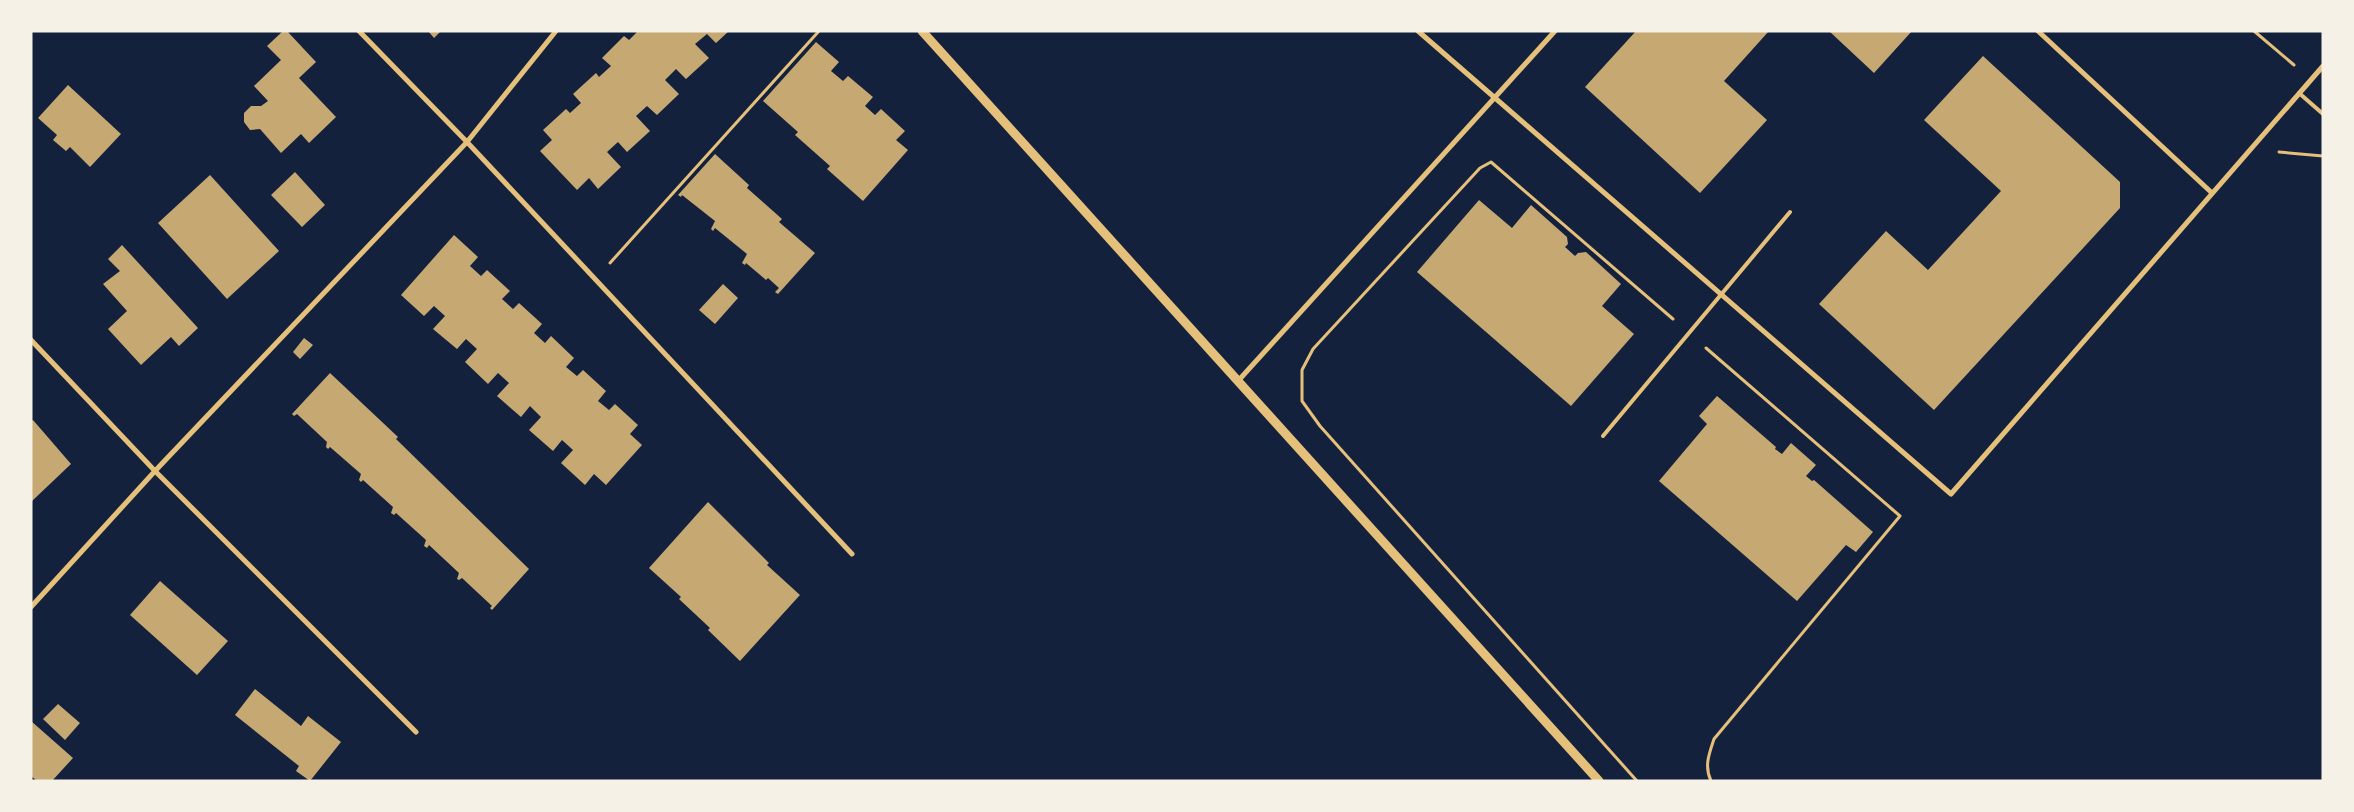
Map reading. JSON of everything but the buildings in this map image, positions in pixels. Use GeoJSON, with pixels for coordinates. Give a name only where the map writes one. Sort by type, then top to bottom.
{"type":"FeatureCollection","features":[{"type":"Feature","properties":{"kind":"street"},"geometry":{"type":"LineString","coordinates":[[359,31],[467,142],[852,554]]}},
{"type":"Feature","properties":{"kind":"street"},"geometry":{"type":"LineString","coordinates":[[31,607],[155,470],[467,142],[556,31]]}},
{"type":"Feature","properties":{"kind":"street"},"geometry":{"type":"LineString","coordinates":[[922,31],[1599,781]]}},
{"type":"Feature","properties":{"kind":"street"},"geometry":{"type":"LineString","coordinates":[[1418,31],[1951,494],[2323,66]]}},
{"type":"Feature","properties":{"kind":"street"},"geometry":{"type":"LineString","coordinates":[[1238,381],[1555,31]]}},
{"type":"Feature","properties":{"kind":"street"},"geometry":{"type":"LineString","coordinates":[[2038,31],[2212,193]]}},
{"type":"Feature","properties":{"kind":"street"},"geometry":{"type":"LineString","coordinates":[[31,340],[155,470],[416,732]]}},
{"type":"Feature","properties":{"kind":"lane"},"geometry":{"type":"LineString","coordinates":[[2298,94],[2323,114]]}},
{"type":"Feature","properties":{"kind":"lane"},"geometry":{"type":"LineString","coordinates":[[1603,436],[1790,212]]}},
{"type":"Feature","properties":{"kind":"path"},"geometry":{"type":"LineString","coordinates":[[595,280],[819,31]]}},
{"type":"Feature","properties":{"kind":"path"},"geometry":{"type":"LineString","coordinates":[[2254,31],[2311,79]]}},
{"type":"Feature","properties":{"kind":"path"},"geometry":{"type":"LineString","coordinates":[[2250,150],[2323,156]]}},
{"type":"Feature","properties":{"kind":"path"},"geometry":{"type":"LineString","coordinates":[[1637,781],[1320,426],[1302,401],[1302,370],[1313,349],[1480,168],[1491,162],[1677,323]]}},
{"type":"Feature","properties":{"kind":"path"},"geometry":{"type":"LineString","coordinates":[[1699,342],[1900,516],[1714,739],[1707,758],[1708,773],[1711,781]]}}]}
